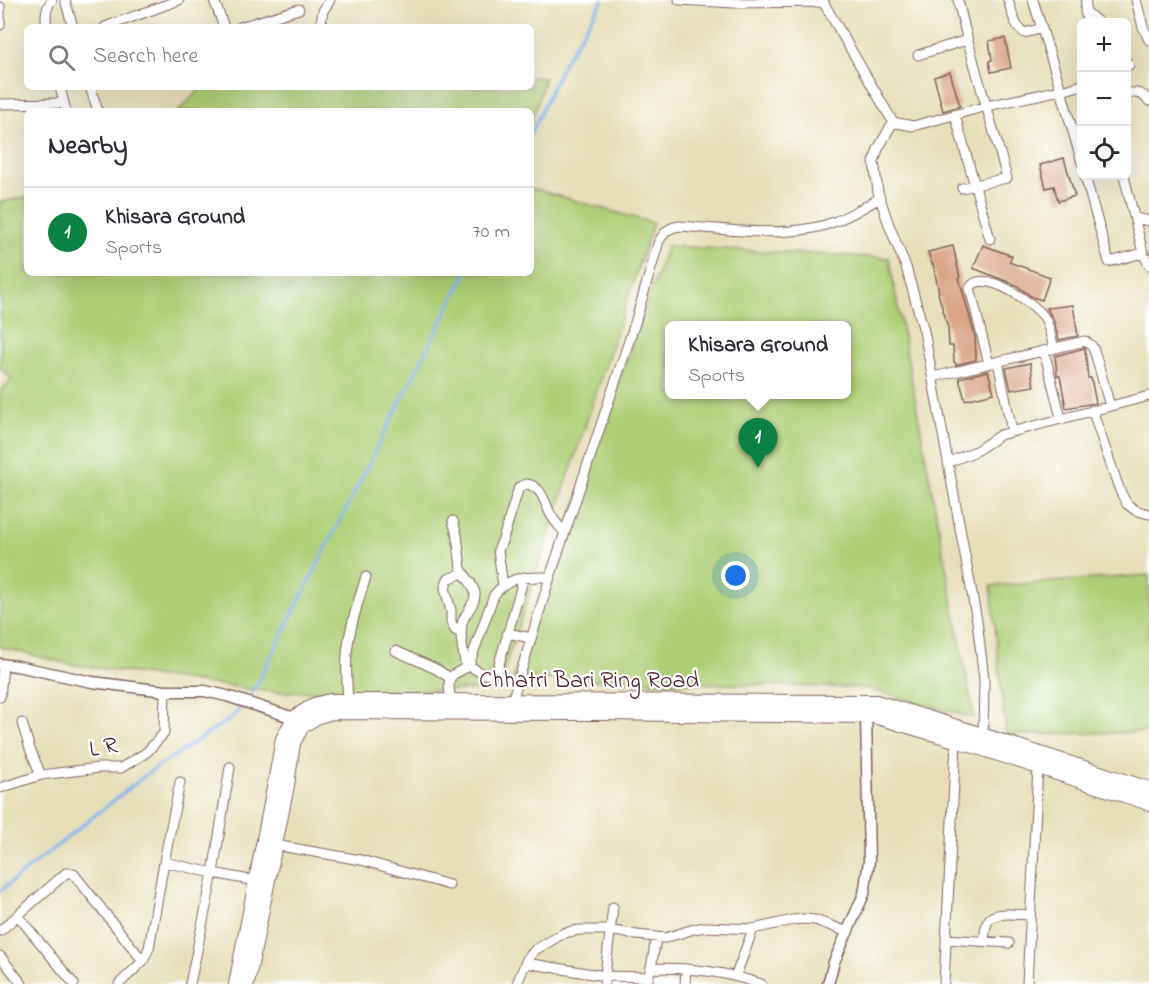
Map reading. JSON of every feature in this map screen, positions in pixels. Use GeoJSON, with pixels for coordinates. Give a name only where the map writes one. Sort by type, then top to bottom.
{"type":"FeatureCollection","features":[{"type":"Feature","properties":{"kind":"main road","name":"Chhatri Bari Ring Road"},"geometry":{"type":"LineString","coordinates":[[294,718],[314,705],[330,701],[876,702],[1149,789]]}},
{"type":"Feature","properties":{"kind":"main road","name":"Chhatri Bari Ring Road"},"geometry":{"type":"LineString","coordinates":[[247,984],[293,743],[303,726],[318,716],[332,712],[597,712],[874,716],[1149,803]]}},
{"type":"Feature","properties":{"kind":"main road"},"geometry":{"type":"LineString","coordinates":[[236,984],[283,739],[294,718]]}},
{"type":"Feature","properties":{"kind":"street"},"geometry":{"type":"LineString","coordinates":[[47,24],[46,9],[52,0]]}},
{"type":"Feature","properties":{"kind":"street"},"geometry":{"type":"LineString","coordinates":[[65,0],[72,24]]}},
{"type":"Feature","properties":{"kind":"street"},"geometry":{"type":"LineString","coordinates":[[113,24],[179,0]]}},
{"type":"Feature","properties":{"kind":"street"},"geometry":{"type":"LineString","coordinates":[[214,0],[223,24]]}},
{"type":"Feature","properties":{"kind":"street"},"geometry":{"type":"LineString","coordinates":[[321,24],[323,11],[330,0]]}},
{"type":"Feature","properties":{"kind":"street"},"geometry":{"type":"LineString","coordinates":[[679,0],[735,3],[823,1],[893,122],[913,126],[987,106],[1077,87]]}},
{"type":"Feature","properties":{"kind":"street"},"geometry":{"type":"LineString","coordinates":[[958,0],[967,40],[1007,178],[962,189]]}},
{"type":"Feature","properties":{"kind":"street"},"geometry":{"type":"LineString","coordinates":[[1008,0],[1020,30],[1025,33],[1042,28]]}},
{"type":"Feature","properties":{"kind":"street"},"geometry":{"type":"LineString","coordinates":[[1033,0],[1077,146]]}},
{"type":"Feature","properties":{"kind":"street"},"geometry":{"type":"LineString","coordinates":[[1086,0],[1087,18]]}},
{"type":"Feature","properties":{"kind":"street"},"geometry":{"type":"LineString","coordinates":[[1136,0],[1149,40]]}},
{"type":"Feature","properties":{"kind":"street"},"geometry":{"type":"LineString","coordinates":[[0,7],[0,25]]}},
{"type":"Feature","properties":{"kind":"street"},"geometry":{"type":"LineString","coordinates":[[250,24],[298,9]]}},
{"type":"Feature","properties":{"kind":"street"},"geometry":{"type":"LineString","coordinates":[[1085,11],[1093,18]]}},
{"type":"Feature","properties":{"kind":"street"},"geometry":{"type":"LineString","coordinates":[[135,16],[138,24]]}},
{"type":"Feature","properties":{"kind":"street"},"geometry":{"type":"LineString","coordinates":[[918,55],[967,40]]}},
{"type":"Feature","properties":{"kind":"street"},"geometry":{"type":"LineString","coordinates":[[0,104],[65,107],[61,90]]}},
{"type":"Feature","properties":{"kind":"street"},"geometry":{"type":"LineString","coordinates":[[91,90],[97,108]]}},
{"type":"Feature","properties":{"kind":"street"},"geometry":{"type":"LineString","coordinates":[[1131,93],[1140,93],[1149,100]]}},
{"type":"Feature","properties":{"kind":"street"},"geometry":{"type":"LineString","coordinates":[[955,115],[990,238]]}},
{"type":"Feature","properties":{"kind":"street"},"geometry":{"type":"LineString","coordinates":[[893,122],[874,162],[878,192],[906,267],[924,331],[933,377],[977,621],[984,679],[983,736]]}},
{"type":"Feature","properties":{"kind":"street"},"geometry":{"type":"LineString","coordinates":[[1086,180],[1109,262],[1143,253]]}},
{"type":"Feature","properties":{"kind":"street"},"geometry":{"type":"LineString","coordinates":[[1125,180],[1143,253],[1149,265]]}},
{"type":"Feature","properties":{"kind":"street"},"geometry":{"type":"LineString","coordinates":[[512,701],[550,577],[663,234],[679,226],[759,232],[813,228],[840,219],[880,198]]}},
{"type":"Feature","properties":{"kind":"street"},"geometry":{"type":"LineString","coordinates":[[1135,218],[1149,221]]}},
{"type":"Feature","properties":{"kind":"street"},"geometry":{"type":"LineString","coordinates":[[1012,431],[970,288],[978,281],[990,282],[1007,288],[1037,309],[1048,325],[1049,350],[1061,418]]}},
{"type":"Feature","properties":{"kind":"street"},"geometry":{"type":"LineString","coordinates":[[933,377],[1085,341],[1090,343],[1095,353],[1110,406]]}},
{"type":"Feature","properties":{"kind":"street"},"geometry":{"type":"LineString","coordinates":[[949,462],[976,451],[1000,435],[1012,431],[1149,396]]}},
{"type":"Feature","properties":{"kind":"street"},"geometry":{"type":"LineString","coordinates":[[1092,410],[1120,491],[1127,504],[1135,510],[1149,514]]}},
{"type":"Feature","properties":{"kind":"street"},"geometry":{"type":"LineString","coordinates":[[503,586],[498,550],[519,487],[526,484],[538,489],[553,518],[565,533]]}},
{"type":"Feature","properties":{"kind":"street"},"geometry":{"type":"LineString","coordinates":[[453,521],[463,573],[472,584],[475,594],[475,599],[464,617],[461,633],[467,666]]}},
{"type":"Feature","properties":{"kind":"street"},"geometry":{"type":"LineString","coordinates":[[461,633],[455,630],[451,622],[445,584],[448,579],[463,573]]}},
{"type":"Feature","properties":{"kind":"street"},"geometry":{"type":"LineString","coordinates":[[348,701],[347,646],[366,577]]}},
{"type":"Feature","properties":{"kind":"street"},"geometry":{"type":"LineString","coordinates":[[467,666],[489,675],[495,673],[501,661],[524,577]]}},
{"type":"Feature","properties":{"kind":"street"},"geometry":{"type":"LineString","coordinates":[[451,701],[450,678],[467,666],[494,596],[503,586],[515,579],[550,577]]}},
{"type":"Feature","properties":{"kind":"street"},"geometry":{"type":"LineString","coordinates":[[507,633],[531,638]]}},
{"type":"Feature","properties":{"kind":"street"},"geometry":{"type":"LineString","coordinates":[[396,651],[450,678]]}},
{"type":"Feature","properties":{"kind":"street"},"geometry":{"type":"LineString","coordinates":[[0,697],[2,664],[92,682],[165,691],[205,691],[294,718]]}},
{"type":"Feature","properties":{"kind":"street","name":"L R"},"geometry":{"type":"LineString","coordinates":[[0,788],[41,775],[99,768],[121,768],[147,752],[164,732],[165,691]]}},
{"type":"Feature","properties":{"kind":"street"},"geometry":{"type":"LineString","coordinates":[[828,984],[834,962],[864,894],[869,861],[866,716]]}},
{"type":"Feature","properties":{"kind":"street"},"geometry":{"type":"LineString","coordinates":[[22,723],[41,775]]}},
{"type":"Feature","properties":{"kind":"street"},"geometry":{"type":"LineString","coordinates":[[944,983],[956,741]]}},
{"type":"Feature","properties":{"kind":"street"},"geometry":{"type":"LineString","coordinates":[[190,984],[213,873],[230,767]]}},
{"type":"Feature","properties":{"kind":"street"},"geometry":{"type":"LineString","coordinates":[[1027,984],[1038,767]]}},
{"type":"Feature","properties":{"kind":"street"},"geometry":{"type":"LineString","coordinates":[[119,984],[143,961],[149,948],[180,782]]}},
{"type":"Feature","properties":{"kind":"street"},"geometry":{"type":"LineString","coordinates":[[274,845],[361,860],[449,885]]}},
{"type":"Feature","properties":{"kind":"street"},"geometry":{"type":"LineString","coordinates":[[164,862],[255,881]]}},
{"type":"Feature","properties":{"kind":"street"},"geometry":{"type":"LineString","coordinates":[[0,931],[66,873],[73,873],[143,961]]}},
{"type":"Feature","properties":{"kind":"street"},"geometry":{"type":"LineString","coordinates":[[604,980],[613,907]]}},
{"type":"Feature","properties":{"kind":"street"},"geometry":{"type":"LineString","coordinates":[[984,941],[989,919],[994,916],[1030,915]]}},
{"type":"Feature","properties":{"kind":"street"},"geometry":{"type":"LineString","coordinates":[[18,916],[74,984]]}},
{"type":"Feature","properties":{"kind":"street"},"geometry":{"type":"LineString","coordinates":[[518,984],[526,963],[535,950],[564,933],[579,930],[609,930],[656,938],[672,937],[694,928],[753,928],[802,919],[848,932]]}},
{"type":"Feature","properties":{"kind":"street"},"geometry":{"type":"LineString","coordinates":[[736,975],[753,928]]}},
{"type":"Feature","properties":{"kind":"street"},"geometry":{"type":"LineString","coordinates":[[649,976],[656,938]]}},
{"type":"Feature","properties":{"kind":"street"},"geometry":{"type":"LineString","coordinates":[[946,939],[1009,943]]}},
{"type":"Feature","properties":{"kind":"street"},"geometry":{"type":"LineString","coordinates":[[0,957],[22,984]]}},
{"type":"Feature","properties":{"kind":"street"},"geometry":{"type":"LineString","coordinates":[[526,963],[604,980],[649,976],[686,969],[736,975],[761,984]]}},
{"type":"Feature","properties":{"kind":"street"},"geometry":{"type":"LineString","coordinates":[[685,984],[686,969]]}},
{"type":"Feature","properties":{"kind":"green space"},"geometry":{"type":"Polygon","coordinates":[[[534,77],[545,78],[534,114],[534,108],[181,108],[200,90],[534,90],[534,77]]]}},
{"type":"Feature","properties":{"kind":"green space"},"geometry":{"type":"Polygon","coordinates":[[[534,189],[653,223],[497,690],[271,692],[69,664],[0,647],[0,391],[12,379],[0,368],[0,202],[24,198],[24,276],[534,276],[534,189]]]}},
{"type":"Feature","properties":{"kind":"green space"},"geometry":{"type":"Polygon","coordinates":[[[667,246],[889,258],[974,718],[866,688],[513,678],[667,246]]]}},
{"type":"Feature","properties":{"kind":"green space"},"geometry":{"type":"Polygon","coordinates":[[[1149,575],[1149,732],[1006,735],[991,586],[1149,575]]]}},
{"type":"Feature","properties":{"kind":"building"},"geometry":{"type":"Polygon","coordinates":[[[1005,38],[1011,68],[991,72],[989,41],[1005,38]]]}},
{"type":"Feature","properties":{"kind":"building"},"geometry":{"type":"Polygon","coordinates":[[[950,72],[960,106],[943,111],[934,77],[950,72]]]}},
{"type":"Feature","properties":{"kind":"building"},"geometry":{"type":"Polygon","coordinates":[[[1064,158],[1075,196],[1058,201],[1054,186],[1046,188],[1040,165],[1064,158]]]}},
{"type":"Feature","properties":{"kind":"building"},"geometry":{"type":"Polygon","coordinates":[[[983,245],[1012,256],[1009,262],[1050,277],[1042,300],[1032,297],[1016,285],[973,268],[983,245]]]}},
{"type":"Feature","properties":{"kind":"building"},"geometry":{"type":"Polygon","coordinates":[[[953,246],[975,336],[976,360],[956,365],[953,346],[949,346],[948,328],[928,252],[953,246]]]}},
{"type":"Feature","properties":{"kind":"building"},"geometry":{"type":"Polygon","coordinates":[[[1073,305],[1078,336],[1059,340],[1047,308],[1073,305]]]}},
{"type":"Feature","properties":{"kind":"building"},"geometry":{"type":"Polygon","coordinates":[[[1084,348],[1088,378],[1091,378],[1096,403],[1066,408],[1060,376],[1057,376],[1055,356],[1084,348]]]}},
{"type":"Feature","properties":{"kind":"building"},"geometry":{"type":"Polygon","coordinates":[[[1030,363],[1034,386],[1011,390],[1006,368],[1030,363]]]}},
{"type":"Feature","properties":{"kind":"building"},"geometry":{"type":"Polygon","coordinates":[[[988,371],[994,393],[965,400],[959,378],[988,371]]]}},
{"type":"Feature","properties":{"kind":"waterway"},"geometry":{"type":"LineString","coordinates":[[534,127],[564,62],[603,0]]}},
{"type":"Feature","properties":{"kind":"waterway"},"geometry":{"type":"LineString","coordinates":[[0,891],[147,774],[233,717],[254,690],[464,276]]}},
{"type":"Feature","properties":{"kind":"place","name":"Khisara Ground"},"geometry":{"type":"Point","coordinates":[758,468]}}]}
